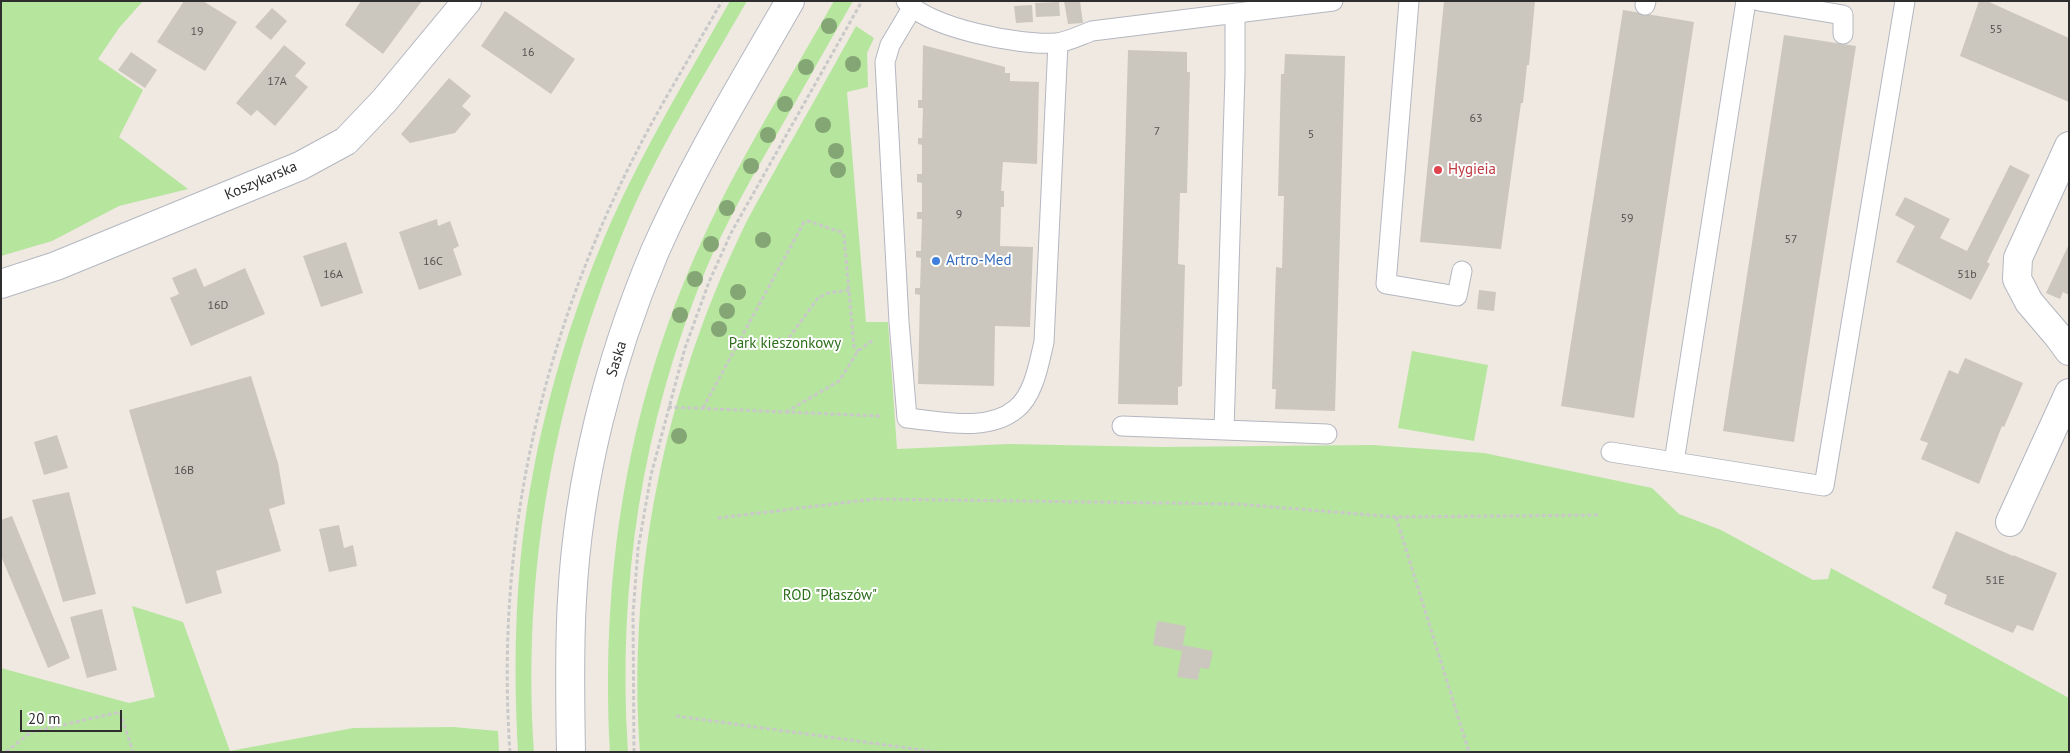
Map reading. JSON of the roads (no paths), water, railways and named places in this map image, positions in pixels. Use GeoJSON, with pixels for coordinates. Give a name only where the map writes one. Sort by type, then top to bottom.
{"type":"FeatureCollection","features":[{"type":"Feature","properties":{"kind":"street","name":"Koszykarska"},"geometry":{"type":"LineString","coordinates":[[1,284],[56,266],[291,169],[346,141],[384,101],[467,1]]}},
{"type":"Feature","properties":{"kind":"street","name":"Saska"},"geometry":{"type":"LineString","coordinates":[[571,752],[570,674],[572,599],[578,538],[584,490],[622,341],[656,251],[707,149],[790,1]]}},
{"type":"Feature","properties":{"kind":"street"},"geometry":{"type":"LineString","coordinates":[[2069,146],[2018,258],[2017,279],[2029,302],[2069,351]]}},
{"type":"Feature","properties":{"kind":"street"},"geometry":{"type":"LineString","coordinates":[[2010,522],[2069,393]]}},
{"type":"Feature","properties":{"kind":"lane"},"geometry":{"type":"LineString","coordinates":[[1058,43],[1044,342],[1038,370],[1029,392],[1016,409],[998,418],[979,424],[906,418],[899,326],[885,62],[893,39],[909,5],[951,27],[1027,43],[1058,43],[1092,31],[1333,1]]}},
{"type":"Feature","properties":{"kind":"lane"},"geometry":{"type":"LineString","coordinates":[[1408,1],[1386,284],[1457,296],[1462,272]]}},
{"type":"Feature","properties":{"kind":"lane"},"geometry":{"type":"LineString","coordinates":[[1674,462],[1746,1]]}},
{"type":"Feature","properties":{"kind":"lane"},"geometry":{"type":"LineString","coordinates":[[1759,1],[1843,15],[1843,34]]}},
{"type":"Feature","properties":{"kind":"lane"},"geometry":{"type":"LineString","coordinates":[[1611,452],[1824,486],[1905,1]]}},
{"type":"Feature","properties":{"kind":"lane"},"geometry":{"type":"LineString","coordinates":[[1224,430],[1235,74],[1235,13]]}},
{"type":"Feature","properties":{"kind":"lane"},"geometry":{"type":"LineString","coordinates":[[1122,426],[1326,434]]}},
{"type":"Feature","properties":{"kind":"place","name":"Hygieia"},"geometry":{"type":"Point","coordinates":[1438,170]}},
{"type":"Feature","properties":{"kind":"place","name":"Artro-Med"},"geometry":{"type":"Point","coordinates":[936,261]}},
{"type":"Feature","properties":{"kind":"park label","name":"Park kieszonkowy"},"geometry":{"type":"Point","coordinates":[785,344]}},
{"type":"Feature","properties":{"kind":"park label","name":"ROD \"Płaszów\""},"geometry":{"type":"Point","coordinates":[830,596]}}]}
